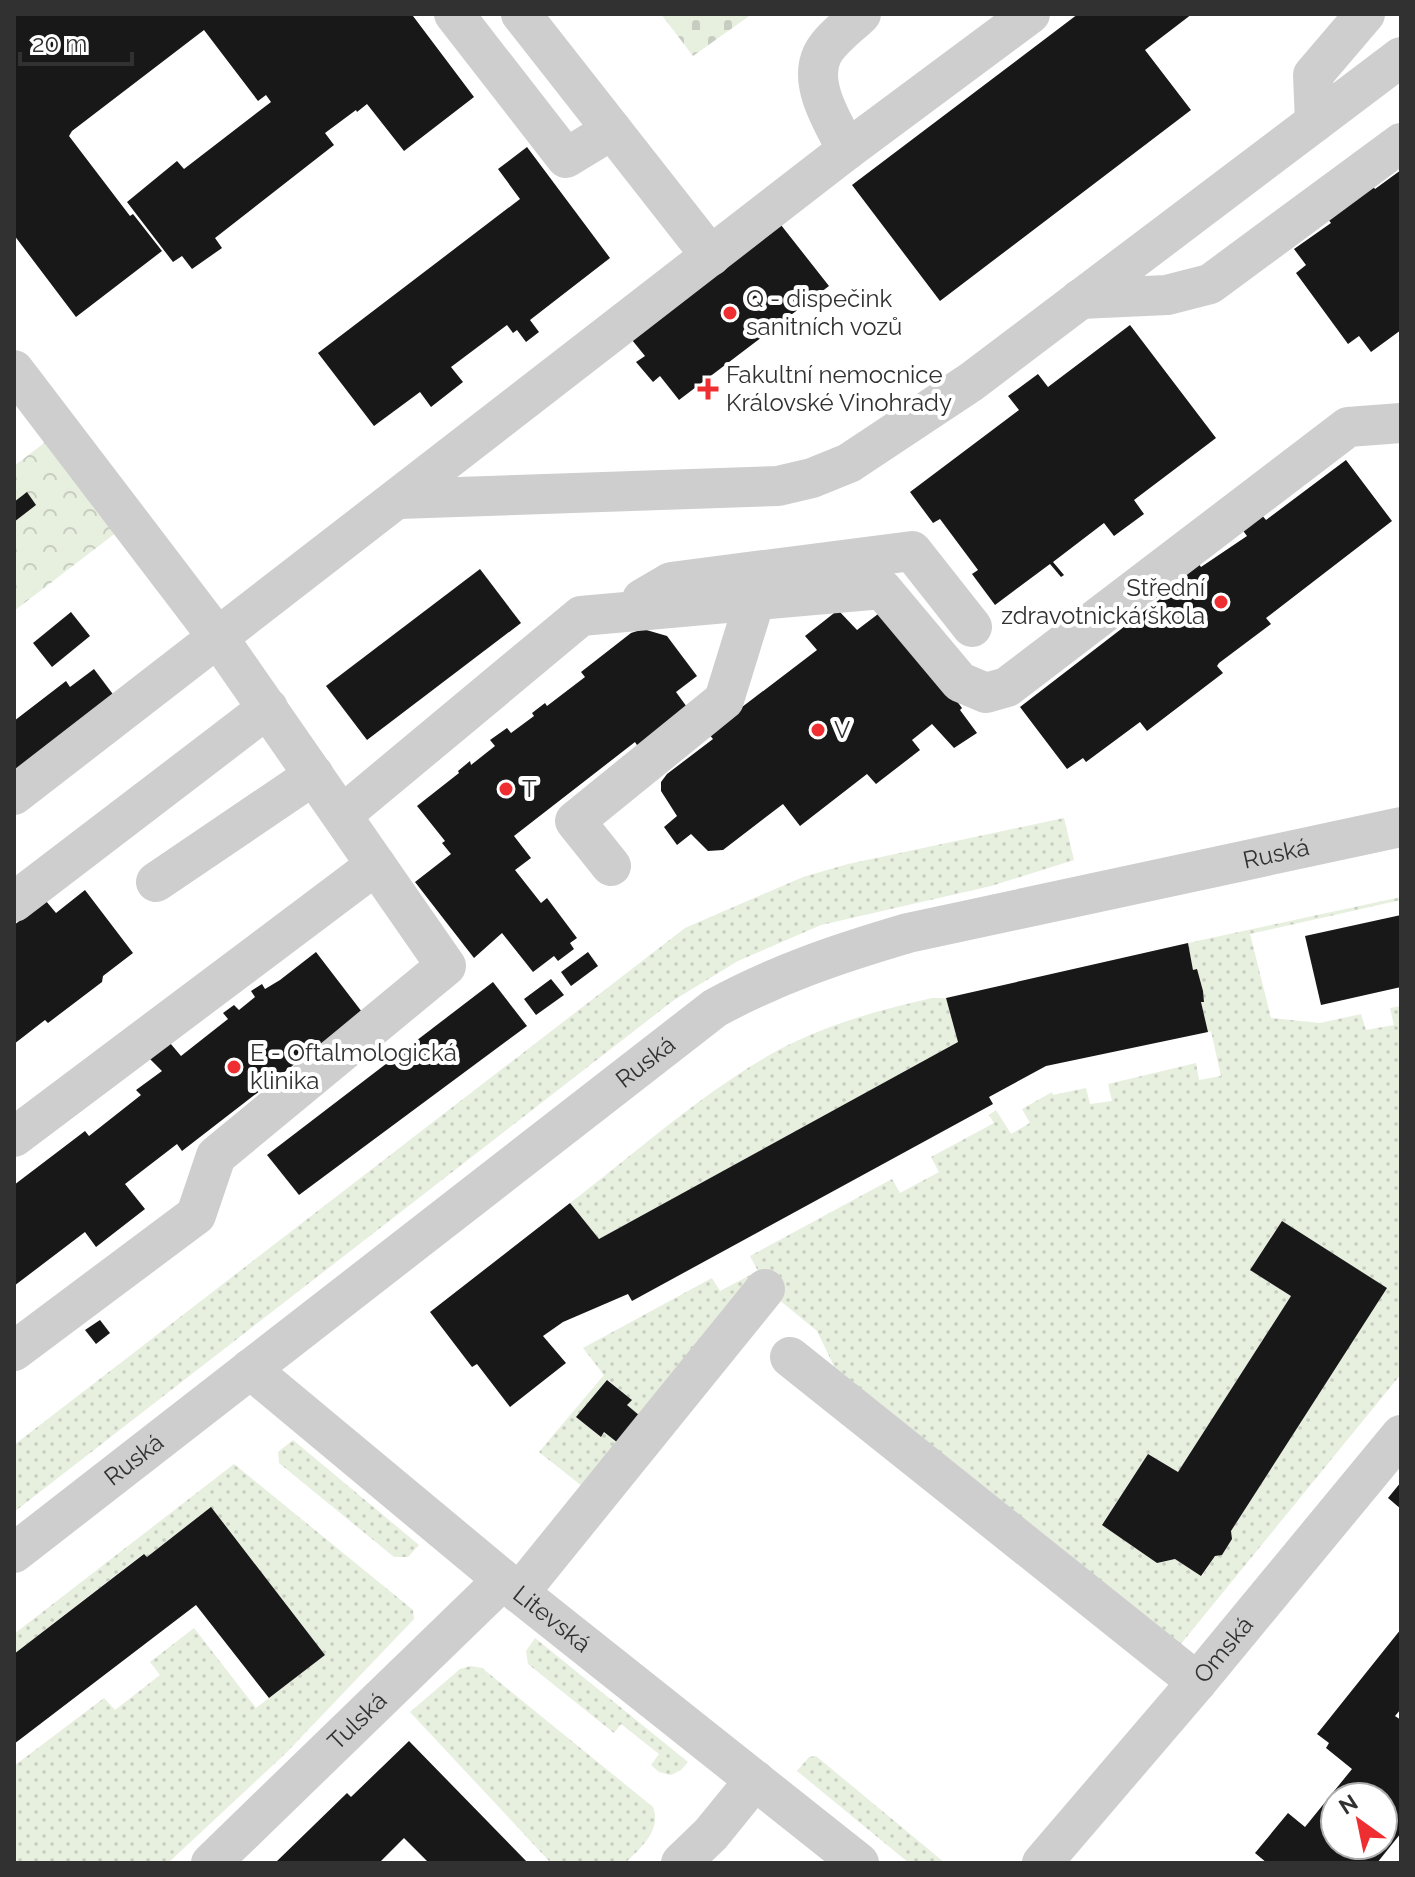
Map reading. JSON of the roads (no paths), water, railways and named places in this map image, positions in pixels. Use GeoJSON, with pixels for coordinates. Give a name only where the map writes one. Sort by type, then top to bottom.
{"type":"FeatureCollection","features":[{"type":"Feature","properties":{"kind":"street"},"geometry":{"type":"LineString","coordinates":[[454,14],[566,158],[612,130]]}},
{"type":"Feature","properties":{"kind":"street"},"geometry":{"type":"LineString","coordinates":[[521,14],[711,256]]}},
{"type":"Feature","properties":{"kind":"street"},"geometry":{"type":"LineString","coordinates":[[847,150],[831,119],[816,75],[823,53],[861,14]]}},
{"type":"Feature","properties":{"kind":"street"},"geometry":{"type":"LineString","coordinates":[[14,795],[847,150],[1030,14]]}},
{"type":"Feature","properties":{"kind":"street"},"geometry":{"type":"LineString","coordinates":[[1315,122],[1313,75],[1365,14]]}},
{"type":"Feature","properties":{"kind":"street"},"geometry":{"type":"LineString","coordinates":[[398,499],[778,486],[812,478],[849,463],[971,382],[1401,57]]}},
{"type":"Feature","properties":{"kind":"street"},"geometry":{"type":"LineString","coordinates":[[1080,299],[1167,295],[1210,284],[1401,143]]}},
{"type":"Feature","properties":{"kind":"street"},"geometry":{"type":"LineString","coordinates":[[14,370],[219,639],[446,966],[216,1156],[196,1215],[14,1351]]}},
{"type":"Feature","properties":{"kind":"street"},"geometry":{"type":"LineString","coordinates":[[342,815],[581,616],[754,603],[882,589],[960,682],[986,693],[1007,687],[1348,427],[1401,423]]}},
{"type":"Feature","properties":{"kind":"street"},"geometry":{"type":"LineString","coordinates":[[618,613],[671,582],[912,551],[972,627]]}},
{"type":"Feature","properties":{"kind":"street"},"geometry":{"type":"LineString","coordinates":[[611,866],[575,821],[724,700],[754,603]]}},
{"type":"Feature","properties":{"kind":"street"},"geometry":{"type":"LineString","coordinates":[[14,902],[268,708]]}},
{"type":"Feature","properties":{"kind":"street"},"geometry":{"type":"LineString","coordinates":[[156,882],[314,775]]}},
{"type":"Feature","properties":{"kind":"street","name":"Ruská"},"geometry":{"type":"LineString","coordinates":[[14,1553],[715,1008],[759,984],[828,956],[908,933],[1401,827]]}},
{"type":"Feature","properties":{"kind":"street"},"geometry":{"type":"LineString","coordinates":[[14,1137],[376,865]]}},
{"type":"Feature","properties":{"kind":"street","name":"Tulská"},"geometry":{"type":"LineString","coordinates":[[211,1863],[511,1586],[765,1289]]}},
{"type":"Feature","properties":{"kind":"street"},"geometry":{"type":"LineString","coordinates":[[790,1357],[1197,1682]]}},
{"type":"Feature","properties":{"kind":"street","name":"Litevská"},"geometry":{"type":"LineString","coordinates":[[250,1369],[511,1586],[859,1863]]}},
{"type":"Feature","properties":{"kind":"street","name":"Omská"},"geometry":{"type":"LineString","coordinates":[[1042,1863],[1197,1682],[1401,1435]]}},
{"type":"Feature","properties":{"kind":"street"},"geometry":{"type":"LineString","coordinates":[[681,1863],[711,1834],[755,1780]]}},
{"type":"Feature","properties":{"kind":"place","name":"Q - dispečink sanitních vozů"},"geometry":{"type":"Point","coordinates":[730,313]}},
{"type":"Feature","properties":{"kind":"place","name":"Fakultní nemocnice Královské Vinohrady"},"geometry":{"type":"Point","coordinates":[708,389]}},
{"type":"Feature","properties":{"kind":"place","name":"Střední zdravotnická škola"},"geometry":{"type":"Point","coordinates":[1221,602]}},
{"type":"Feature","properties":{"kind":"place","name":"V"},"geometry":{"type":"Point","coordinates":[818,730]}},
{"type":"Feature","properties":{"kind":"place","name":"T"},"geometry":{"type":"Point","coordinates":[506,789]}},
{"type":"Feature","properties":{"kind":"place","name":"E - Oftalmologická klinika"},"geometry":{"type":"Point","coordinates":[234,1067]}}]}
